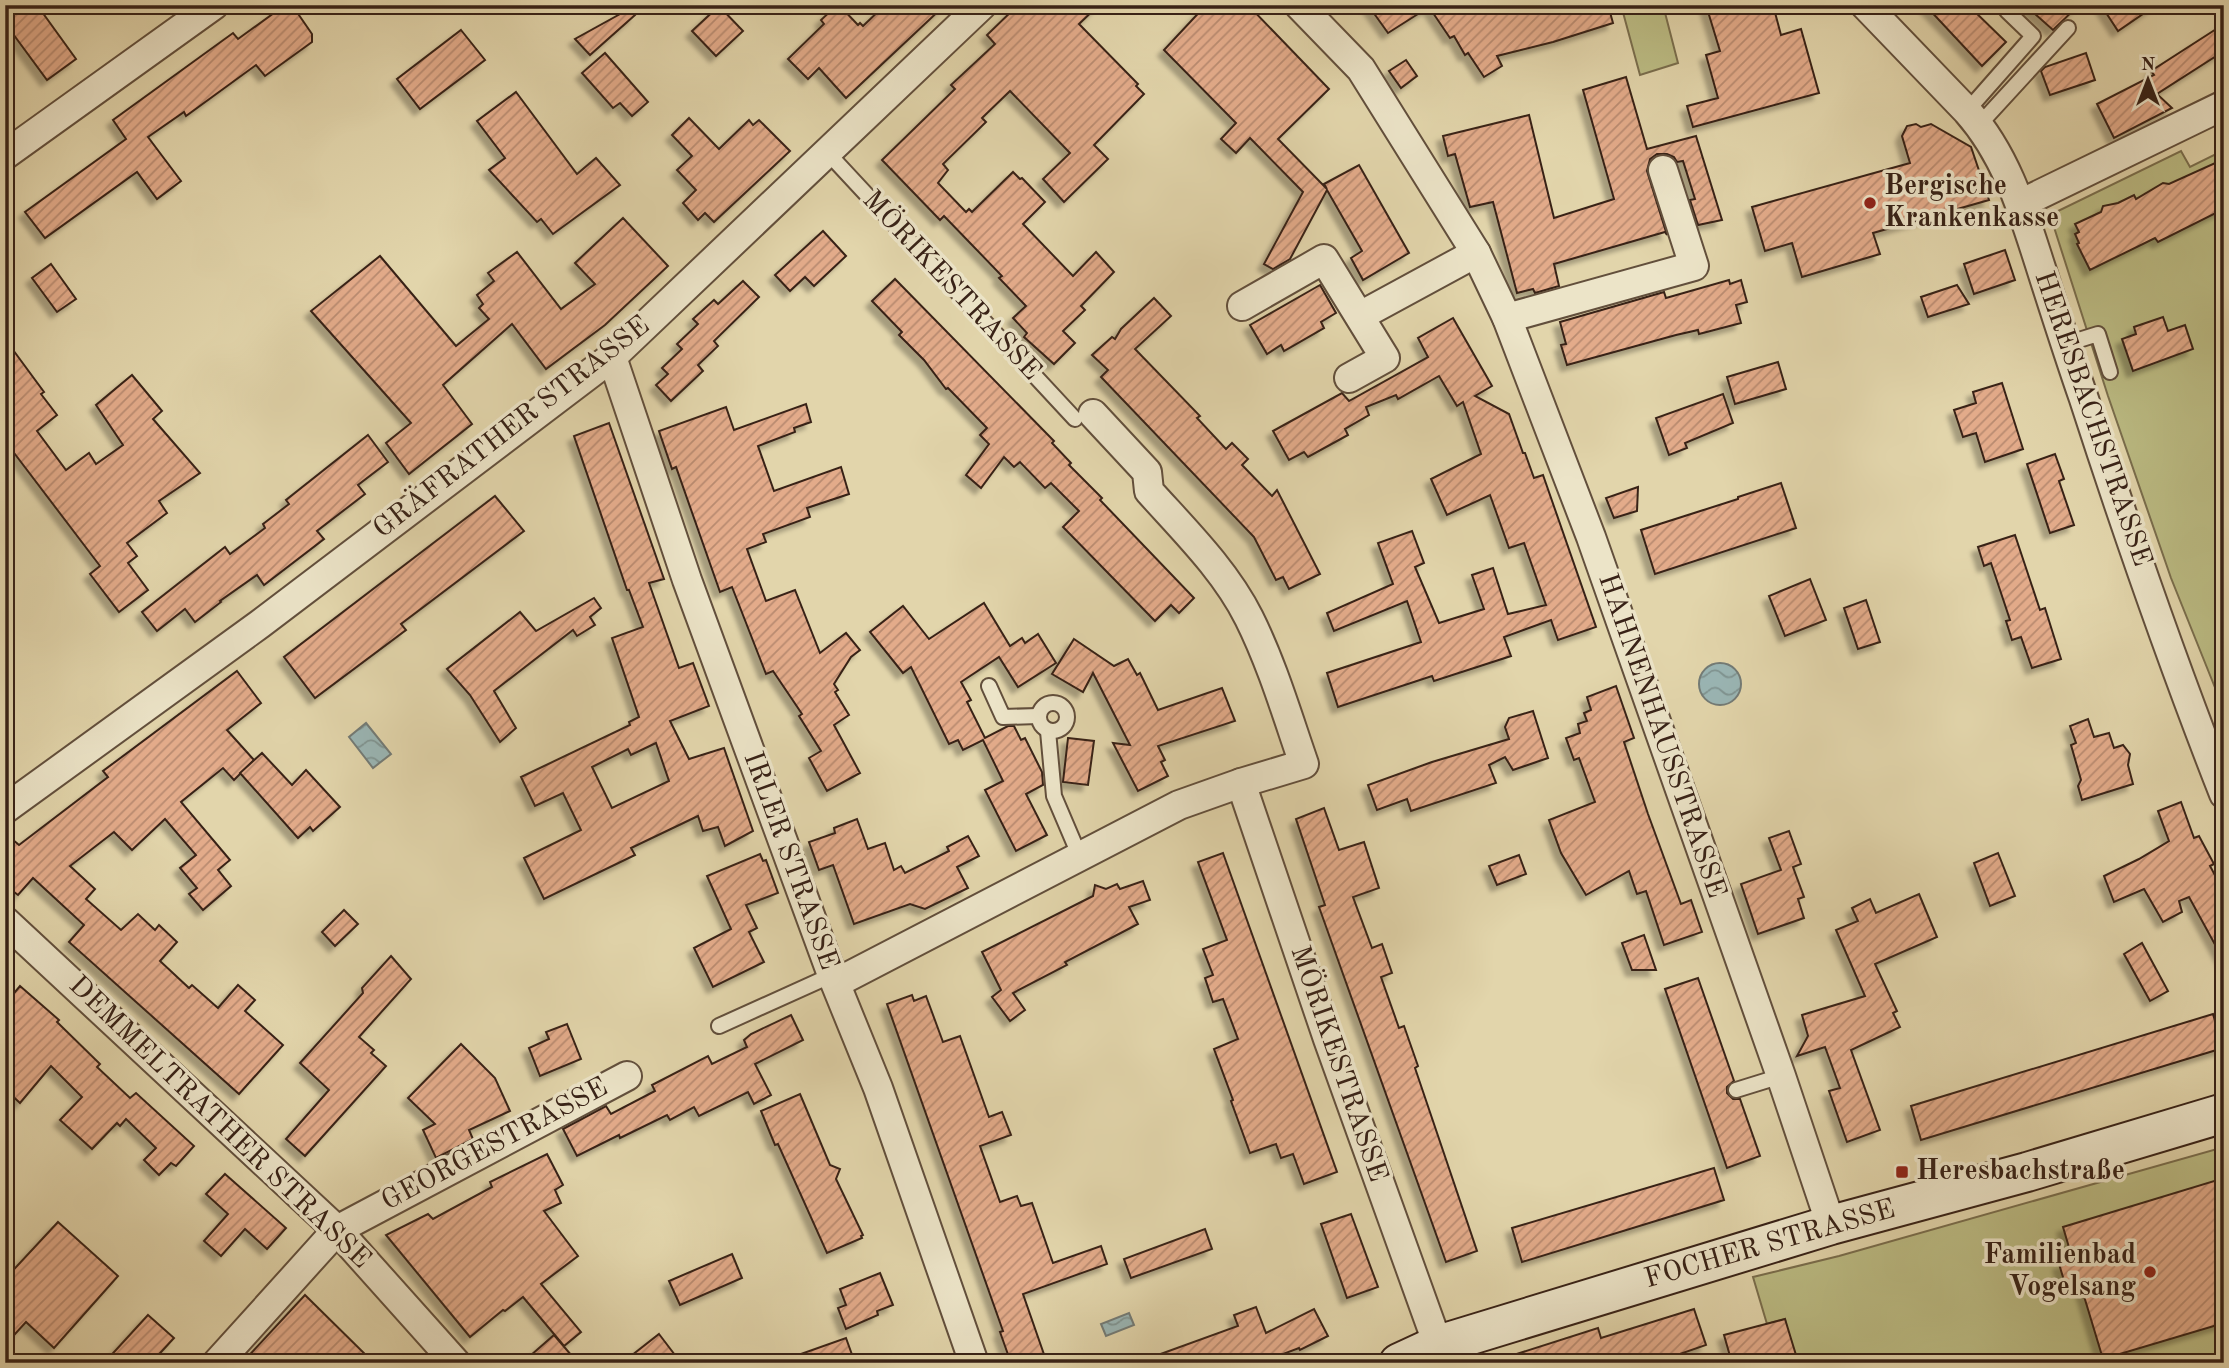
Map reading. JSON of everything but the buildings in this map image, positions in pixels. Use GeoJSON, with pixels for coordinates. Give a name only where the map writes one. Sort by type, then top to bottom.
{"type":"FeatureCollection","features":[{"type":"Feature","properties":{"kind":"main road","name":"FOCHER STRASSE"},"geometry":{"type":"LineString","coordinates":[[1399,1363],[1438,1345],[1831,1225],[2027,1172],[2224,1113]]}},
{"type":"Feature","properties":{"kind":"street"},"geometry":{"type":"LineString","coordinates":[[5,155],[214,5]]}},
{"type":"Feature","properties":{"kind":"street","name":"GRÄFRATHER STRASSE"},"geometry":{"type":"LineString","coordinates":[[5,809],[260,624],[612,357],[982,5]]}},
{"type":"Feature","properties":{"kind":"street","name":"HAHNENHAUSSTRASSE"},"geometry":{"type":"LineString","coordinates":[[1299,5],[1361,69],[1476,253],[1507,318],[1591,537],[1831,1225]]}},
{"type":"Feature","properties":{"kind":"street","name":"HERESBACHSTRASSE"},"geometry":{"type":"LineString","coordinates":[[1865,5],[1973,118],[2001,158],[2020,204],[2096,436],[2218,757],[2224,794]]}},
{"type":"Feature","properties":{"kind":"street"},"geometry":{"type":"LineString","coordinates":[[2020,204],[2224,105]]}},
{"type":"Feature","properties":{"kind":"street"},"geometry":{"type":"LineString","coordinates":[[1507,318],[1694,266],[1663,170]]}},
{"type":"Feature","properties":{"kind":"street"},"geometry":{"type":"LineString","coordinates":[[1360,316],[1476,253]]}},
{"type":"Feature","properties":{"kind":"street"},"geometry":{"type":"LineString","coordinates":[[1242,306],[1324,259],[1385,358],[1349,378]]}},
{"type":"Feature","properties":{"kind":"street","name":"IRLER STRASSE"},"geometry":{"type":"LineString","coordinates":[[612,357],[687,580],[834,979],[878,1088],[974,1363]]}},
{"type":"Feature","properties":{"kind":"street","name":"MÖRIKESTRASSE"},"geometry":{"type":"LineString","coordinates":[[1084,417],[1147,472],[1149,491],[1228,584],[1248,617],[1273,674],[1304,764],[1241,783],[1328,1039],[1438,1345]]}},
{"type":"Feature","properties":{"kind":"street"},"geometry":{"type":"LineString","coordinates":[[834,979],[1179,805],[1241,783]]}},
{"type":"Feature","properties":{"kind":"street","name":"DEMMELTRATHER STRASSE"},"geometry":{"type":"LineString","coordinates":[[5,921],[337,1230],[456,1363]]}},
{"type":"Feature","properties":{"kind":"street","name":"GEORGESTRASSE"},"geometry":{"type":"LineString","coordinates":[[217,1363],[337,1230],[627,1076]]}},
{"type":"Feature","properties":{"kind":"lane"},"geometry":{"type":"LineString","coordinates":[[1973,118],[2033,36],[2007,11]]}},
{"type":"Feature","properties":{"kind":"lane"},"geometry":{"type":"LineString","coordinates":[[1973,118],[2068,28]]}},
{"type":"Feature","properties":{"kind":"lane","name":"MÖRIKESTRASSE"},"geometry":{"type":"LineString","coordinates":[[827,152],[1084,417]]}},
{"type":"Feature","properties":{"kind":"lane"},"geometry":{"type":"LineString","coordinates":[[2066,344],[2098,334],[2110,372]]}},
{"type":"Feature","properties":{"kind":"lane"},"geometry":{"type":"LineString","coordinates":[[989,687],[1003,717],[1038,716]]}},
{"type":"Feature","properties":{"kind":"lane"},"geometry":{"type":"LineString","coordinates":[[1056,703],[1064,708],[1068,717],[1065,726],[1057,731],[1048,731],[1041,725],[1038,716],[1046,704],[1056,703]]}},
{"type":"Feature","properties":{"kind":"lane"},"geometry":{"type":"LineString","coordinates":[[1048,731],[1054,796],[1080,857]]}},
{"type":"Feature","properties":{"kind":"lane"},"geometry":{"type":"LineString","coordinates":[[719,1026],[834,979]]}},
{"type":"Feature","properties":{"kind":"lane"},"geometry":{"type":"LineString","coordinates":[[1736,1090],[1781,1076]]}},
{"type":"Feature","properties":{"kind":"green space"},"geometry":{"type":"Polygon","coordinates":[[[1621,5],[1663,5],[1678,63],[1640,75],[1621,5]]]}},
{"type":"Feature","properties":{"kind":"green space"},"geometry":{"type":"Polygon","coordinates":[[[2224,150],[2224,710],[2171,578],[2108,396],[2053,224],[2058,211],[2181,151],[2190,167],[2224,150]]]}},
{"type":"Feature","properties":{"kind":"green space"},"geometry":{"type":"Polygon","coordinates":[[[2224,1147],[2224,1363],[1795,1363],[1785,1319],[1767,1324],[1753,1277],[1839,1256],[2224,1147]]]}},
{"type":"Feature","properties":{"kind":"water"},"geometry":{"type":"Polygon","coordinates":[[[1720,663],[1735,669],[1741,684],[1735,699],[1720,705],[1705,699],[1699,684],[1705,669],[1720,663]]]}},
{"type":"Feature","properties":{"kind":"water"},"geometry":{"type":"Polygon","coordinates":[[[366,723],[391,754],[373,768],[349,737],[366,723]]]}},
{"type":"Feature","properties":{"kind":"water"},"geometry":{"type":"Polygon","coordinates":[[[1129,1313],[1134,1325],[1106,1336],[1101,1324],[1129,1313]]]}},
{"type":"Feature","properties":{"kind":"place","name":"Bergische Krankenkasse"},"geometry":{"type":"Point","coordinates":[1870,203]}},
{"type":"Feature","properties":{"kind":"place","name":"Heresbachstraße"},"geometry":{"type":"Point","coordinates":[1902,1172]}},
{"type":"Feature","properties":{"kind":"place","name":"Familienbad Vogelsang"},"geometry":{"type":"Point","coordinates":[2150,1272]}}]}
